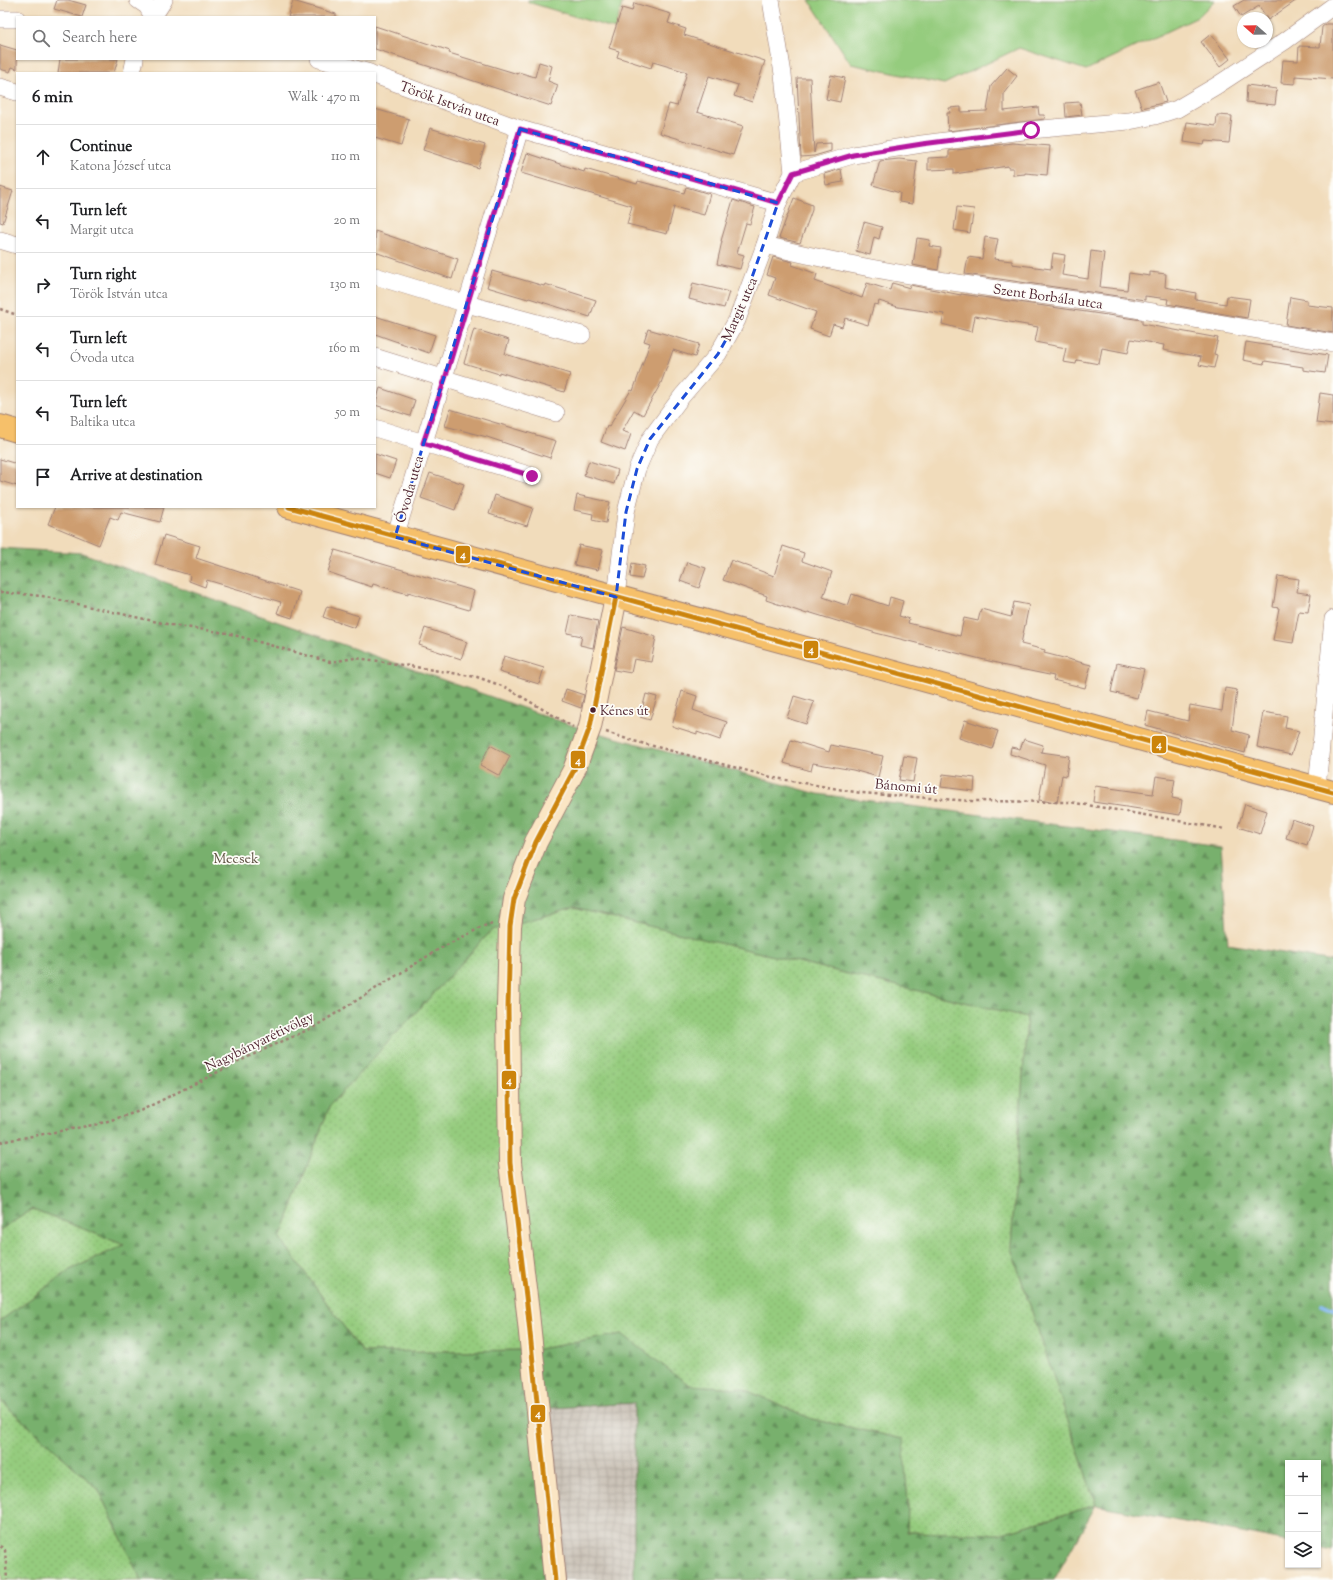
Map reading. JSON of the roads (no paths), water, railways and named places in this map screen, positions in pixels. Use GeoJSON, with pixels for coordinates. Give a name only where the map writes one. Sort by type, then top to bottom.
{"type":"FeatureCollection","features":[{"type":"Feature","properties":{"kind":"main road"},"geometry":{"type":"LineString","coordinates":[[0,426],[16,431]]}},
{"type":"Feature","properties":{"kind":"main road"},"geometry":{"type":"LineString","coordinates":[[293,508],[1325,790]]}},
{"type":"Feature","properties":{"kind":"street"},"geometry":{"type":"LineString","coordinates":[[138,0],[147,6],[152,16]]}},
{"type":"Feature","properties":{"kind":"street"},"geometry":{"type":"LineString","coordinates":[[154,16],[164,0]]}},
{"type":"Feature","properties":{"kind":"street"},"geometry":{"type":"LineString","coordinates":[[771,0],[783,74],[793,173],[853,155],[922,144],[1031,130],[1129,121],[1155,116],[1177,109],[1216,86],[1285,41],[1333,6]]}},
{"type":"Feature","properties":{"kind":"street"},"geometry":{"type":"LineString","coordinates":[[0,19],[16,19]]}},
{"type":"Feature","properties":{"kind":"street"},"geometry":{"type":"LineString","coordinates":[[132,72],[136,60]]}},
{"type":"Feature","properties":{"kind":"street"},"geometry":{"type":"LineString","coordinates":[[323,60],[366,72]]}},
{"type":"Feature","properties":{"kind":"street","name":"Török István utca"},"geometry":{"type":"LineString","coordinates":[[376,75],[520,129],[778,203]]}},
{"type":"Feature","properties":{"kind":"street"},"geometry":{"type":"LineString","coordinates":[[0,87],[16,92]]}},
{"type":"Feature","properties":{"kind":"street","name":"Óvoda utca"},"geometry":{"type":"LineString","coordinates":[[395,537],[423,443],[445,379],[520,129]]}},
{"type":"Feature","properties":{"kind":"street","name":"Margit utca"},"geometry":{"type":"LineString","coordinates":[[616,597],[626,512],[637,469],[650,439],[682,396],[718,354],[737,320],[765,245],[778,203],[793,173]]}},
{"type":"Feature","properties":{"kind":"street"},"geometry":{"type":"LineString","coordinates":[[0,240],[16,246]]}},
{"type":"Feature","properties":{"kind":"street","name":"Szent Borbála utca"},"geometry":{"type":"LineString","coordinates":[[765,245],[824,260],[894,273],[1161,313],[1333,343]]}},
{"type":"Feature","properties":{"kind":"street"},"geometry":{"type":"LineString","coordinates":[[376,276],[467,304],[582,336]]}},
{"type":"Feature","properties":{"kind":"street"},"geometry":{"type":"LineString","coordinates":[[376,357],[556,413]]}},
{"type":"Feature","properties":{"kind":"street"},"geometry":{"type":"LineString","coordinates":[[376,428],[532,476]]}},
{"type":"Feature","properties":{"kind":"street"},"geometry":{"type":"LineString","coordinates":[[555,1580],[528,1313],[510,1163],[508,1007],[511,920],[514,899],[536,842],[574,770],[589,730],[616,597]]}},
{"type":"Feature","properties":{"kind":"street"},"geometry":{"type":"LineString","coordinates":[[1325,790],[1333,618]]}},
{"type":"Feature","properties":{"kind":"waterway"},"geometry":{"type":"LineString","coordinates":[[1321,1304],[1333,1309]]}},
{"type":"Feature","properties":{"kind":"place","name":"Kénes út"},"geometry":{"type":"Point","coordinates":[593,710]}},
{"type":"Feature","properties":{"kind":"park label","name":"Mecsek"},"geometry":{"type":"Point","coordinates":[236,858]}}]}
